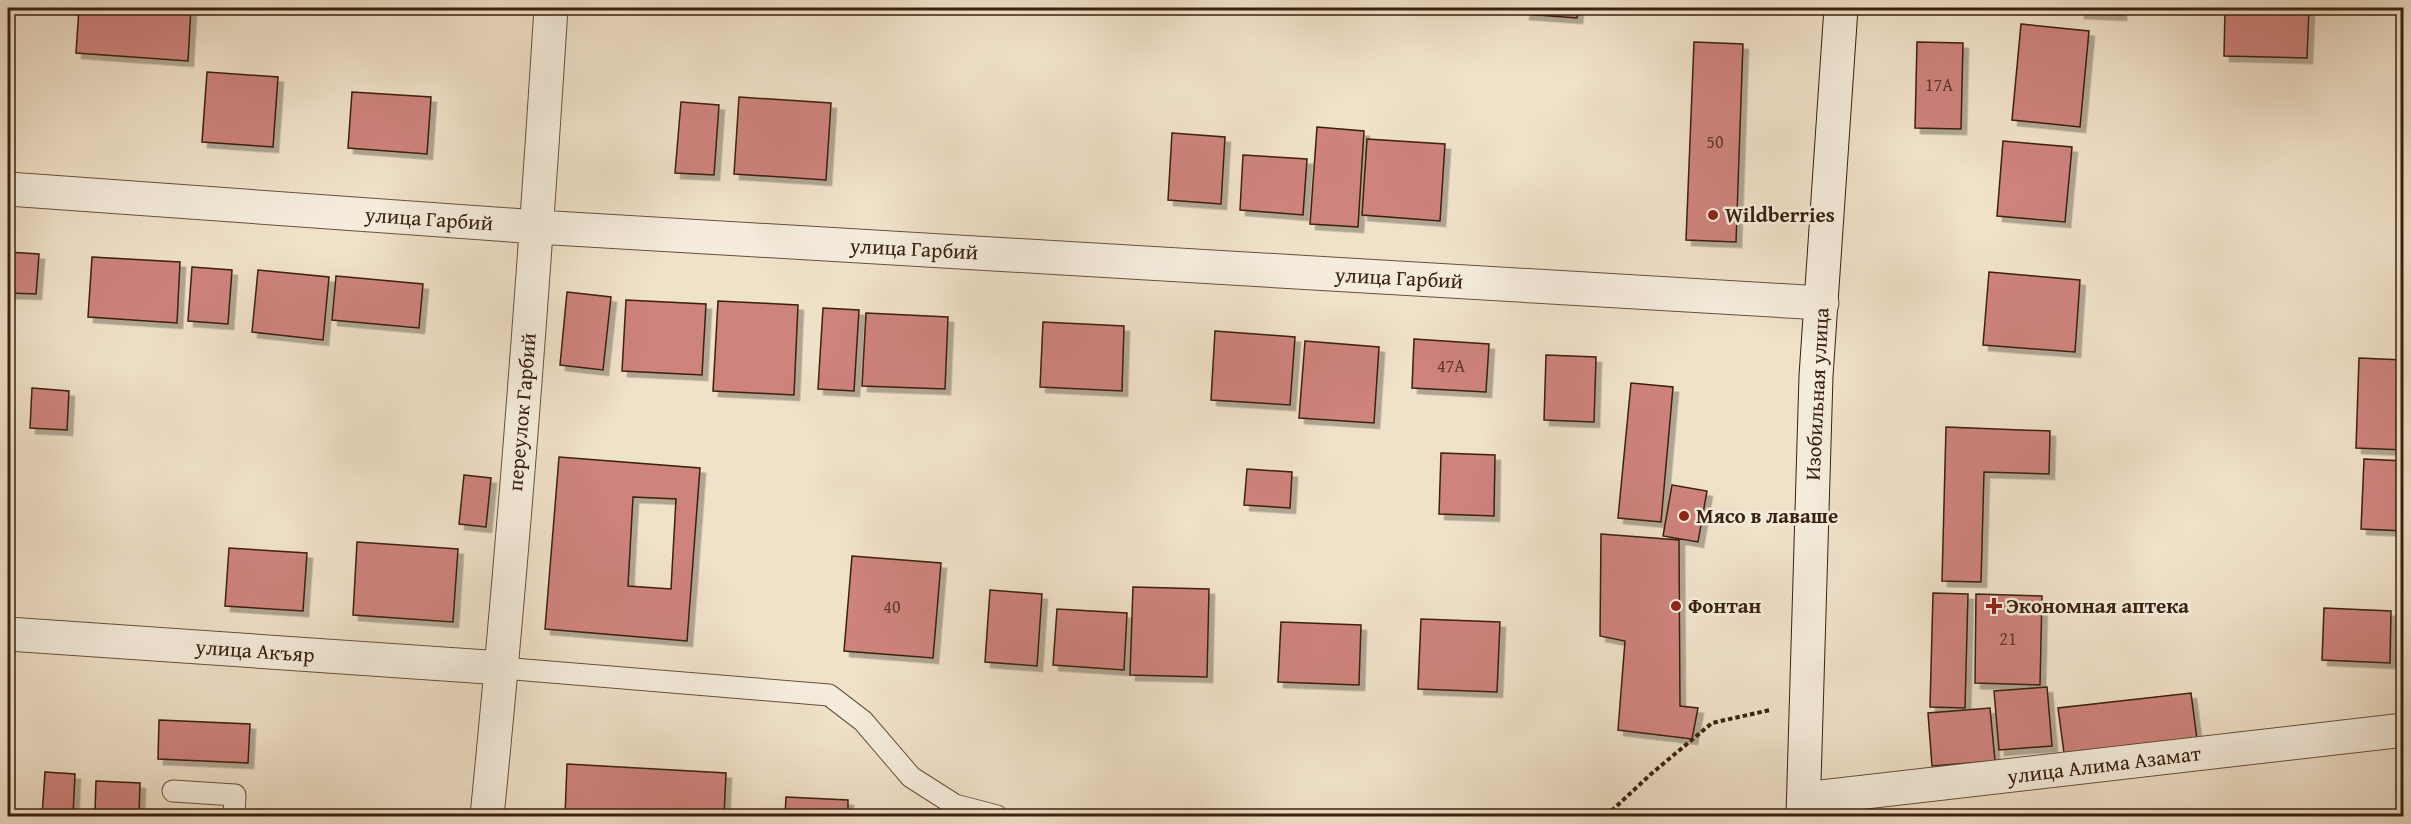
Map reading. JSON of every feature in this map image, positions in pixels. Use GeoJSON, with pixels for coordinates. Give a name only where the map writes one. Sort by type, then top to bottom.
{"type":"FeatureCollection","features":[{"type":"Feature","properties":{"kind":"street","name":"переулок Гарбий"},"geometry":{"type":"LineString","coordinates":[[487,816],[502,668],[537,227],[550,8]]}},
{"type":"Feature","properties":{"kind":"street","name":"Изобильная улица"},"geometry":{"type":"LineString","coordinates":[[1803,812],[1816,376],[1841,8]]}},
{"type":"Feature","properties":{"kind":"street","name":"улица Гарбий"},"geometry":{"type":"LineString","coordinates":[[8,189],[537,227],[1822,303]]}},
{"type":"Feature","properties":{"kind":"street","name":"улица Акъяр"},"geometry":{"type":"LineString","coordinates":[[8,634],[502,668]]}},
{"type":"Feature","properties":{"kind":"street","name":"улица Алима Азамат"},"geometry":{"type":"LineString","coordinates":[[1803,812],[2403,730]]}},
{"type":"Feature","properties":{"kind":"lane"},"geometry":{"type":"LineString","coordinates":[[502,668],[829,694],[863,721],[911,777],[955,806],[997,816]]}},
{"type":"Feature","properties":{"kind":"lane"},"geometry":{"type":"LineString","coordinates":[[173,791],[235,795],[234,816]]}},
{"type":"Feature","properties":{"kind":"path"},"geometry":{"type":"LineString","coordinates":[[1606,816],[1651,774],[1712,723],[1806,702]]}},
{"type":"Feature","properties":{"kind":"building"},"geometry":{"type":"Polygon","coordinates":[[[79,8],[191,8],[188,61],[76,53],[79,8]]]}},
{"type":"Feature","properties":{"kind":"building"},"geometry":{"type":"Polygon","coordinates":[[[1525,8],[1578,8],[1577,18],[1524,14],[1525,8]]]}},
{"type":"Feature","properties":{"kind":"building"},"geometry":{"type":"Polygon","coordinates":[[[2079,8],[2121,8],[2121,15],[2079,13],[2079,8]]]}},
{"type":"Feature","properties":{"kind":"building"},"geometry":{"type":"Polygon","coordinates":[[[2225,8],[2309,8],[2307,58],[2224,56],[2225,8]]]}},
{"type":"Feature","properties":{"kind":"building"},"geometry":{"type":"Polygon","coordinates":[[[2021,24],[2089,31],[2080,127],[2012,120],[2021,24]]]}},
{"type":"Feature","properties":{"kind":"building"},"geometry":{"type":"Polygon","coordinates":[[[1694,42],[1743,44],[1736,242],[1686,240],[1694,42]]]}},
{"type":"Feature","properties":{"kind":"building"},"geometry":{"type":"Polygon","coordinates":[[[1917,42],[1963,43],[1961,129],[1915,128],[1917,42]]]}},
{"type":"Feature","properties":{"kind":"building"},"geometry":{"type":"Polygon","coordinates":[[[207,72],[278,77],[273,147],[202,142],[207,72]]]}},
{"type":"Feature","properties":{"kind":"building"},"geometry":{"type":"Polygon","coordinates":[[[352,92],[431,97],[427,154],[348,148],[352,92]]]}},
{"type":"Feature","properties":{"kind":"building"},"geometry":{"type":"Polygon","coordinates":[[[739,97],[831,103],[826,180],[734,174],[739,97]]]}},
{"type":"Feature","properties":{"kind":"building"},"geometry":{"type":"Polygon","coordinates":[[[681,102],[719,105],[714,175],[675,173],[681,102]]]}},
{"type":"Feature","properties":{"kind":"building"},"geometry":{"type":"Polygon","coordinates":[[[1317,127],[1364,131],[1358,227],[1310,224],[1317,127]]]}},
{"type":"Feature","properties":{"kind":"building"},"geometry":{"type":"Polygon","coordinates":[[[1172,133],[1225,137],[1221,204],[1168,200],[1172,133]]]}},
{"type":"Feature","properties":{"kind":"building"},"geometry":{"type":"Polygon","coordinates":[[[1367,139],[1445,144],[1440,221],[1362,215],[1367,139]]]}},
{"type":"Feature","properties":{"kind":"building"},"geometry":{"type":"Polygon","coordinates":[[[2003,141],[2072,147],[2065,222],[1997,216],[2003,141]]]}},
{"type":"Feature","properties":{"kind":"building"},"geometry":{"type":"Polygon","coordinates":[[[1243,155],[1307,159],[1303,215],[1240,210],[1243,155]]]}},
{"type":"Feature","properties":{"kind":"building"},"geometry":{"type":"Polygon","coordinates":[[[8,252],[39,254],[36,294],[8,293],[8,252]]]}},
{"type":"Feature","properties":{"kind":"building"},"geometry":{"type":"Polygon","coordinates":[[[92,257],[180,262],[177,323],[88,317],[92,257]]]}},
{"type":"Feature","properties":{"kind":"building"},"geometry":{"type":"Polygon","coordinates":[[[192,267],[232,270],[228,324],[188,321],[192,267]]]}},
{"type":"Feature","properties":{"kind":"building"},"geometry":{"type":"Polygon","coordinates":[[[258,270],[329,277],[323,340],[252,332],[258,270]]]}},
{"type":"Feature","properties":{"kind":"building"},"geometry":{"type":"Polygon","coordinates":[[[1989,272],[2080,280],[2075,352],[1983,345],[1989,272]]]}},
{"type":"Feature","properties":{"kind":"building"},"geometry":{"type":"Polygon","coordinates":[[[336,276],[423,284],[419,328],[332,320],[336,276]]]}},
{"type":"Feature","properties":{"kind":"building"},"geometry":{"type":"Polygon","coordinates":[[[567,292],[611,297],[603,370],[560,365],[567,292]]]}},
{"type":"Feature","properties":{"kind":"building"},"geometry":{"type":"Polygon","coordinates":[[[626,300],[706,304],[702,375],[622,371],[626,300]]]}},
{"type":"Feature","properties":{"kind":"building"},"geometry":{"type":"Polygon","coordinates":[[[718,301],[798,305],[794,395],[713,391],[718,301]]]}},
{"type":"Feature","properties":{"kind":"building"},"geometry":{"type":"Polygon","coordinates":[[[823,308],[859,310],[854,391],[818,389],[823,308]]]}},
{"type":"Feature","properties":{"kind":"building"},"geometry":{"type":"Polygon","coordinates":[[[866,313],[948,317],[945,389],[862,386],[866,313]]]}},
{"type":"Feature","properties":{"kind":"building"},"geometry":{"type":"Polygon","coordinates":[[[1043,322],[1124,326],[1122,391],[1040,387],[1043,322]]]}},
{"type":"Feature","properties":{"kind":"building"},"geometry":{"type":"Polygon","coordinates":[[[1215,331],[1295,337],[1290,405],[1211,400],[1215,331]]]}},
{"type":"Feature","properties":{"kind":"building"},"geometry":{"type":"Polygon","coordinates":[[[1414,339],[1489,344],[1486,392],[1412,388],[1414,339]]]}},
{"type":"Feature","properties":{"kind":"building"},"geometry":{"type":"Polygon","coordinates":[[[1305,341],[1379,347],[1374,423],[1299,418],[1305,341]]]}},
{"type":"Feature","properties":{"kind":"building"},"geometry":{"type":"Polygon","coordinates":[[[1546,355],[1596,357],[1594,422],[1544,420],[1546,355]]]}},
{"type":"Feature","properties":{"kind":"building"},"geometry":{"type":"Polygon","coordinates":[[[2359,358],[2404,360],[2404,450],[2356,448],[2359,358]]]}},
{"type":"Feature","properties":{"kind":"building"},"geometry":{"type":"Polygon","coordinates":[[[1631,383],[1673,387],[1661,522],[1618,518],[1631,383]]]}},
{"type":"Feature","properties":{"kind":"building"},"geometry":{"type":"Polygon","coordinates":[[[32,388],[69,391],[67,430],[30,428],[32,388]]]}},
{"type":"Feature","properties":{"kind":"building"},"geometry":{"type":"Polygon","coordinates":[[[1946,427],[2050,431],[2049,474],[1984,472],[1981,582],[1942,581],[1946,427]]]}},
{"type":"Feature","properties":{"kind":"building"},"geometry":{"type":"Polygon","coordinates":[[[1441,453],[1495,455],[1494,516],[1439,514],[1441,453]]]}},
{"type":"Feature","properties":{"kind":"building"},"geometry":{"type":"Polygon","coordinates":[[[559,457],[700,468],[687,641],[545,629],[559,457]],[[633,497],[628,586],[671,589],[676,499],[633,497]]]}},
{"type":"Feature","properties":{"kind":"building"},"geometry":{"type":"Polygon","coordinates":[[[2364,459],[2404,461],[2404,531],[2361,529],[2364,459]]]}},
{"type":"Feature","properties":{"kind":"building"},"geometry":{"type":"Polygon","coordinates":[[[1247,469],[1292,472],[1290,508],[1244,505],[1247,469]]]}},
{"type":"Feature","properties":{"kind":"building"},"geometry":{"type":"Polygon","coordinates":[[[464,475],[491,478],[486,527],[459,524],[464,475]]]}},
{"type":"Feature","properties":{"kind":"building"},"geometry":{"type":"Polygon","coordinates":[[[1672,485],[1707,491],[1698,542],[1663,536],[1672,485]]]}},
{"type":"Feature","properties":{"kind":"building"},"geometry":{"type":"Polygon","coordinates":[[[1601,534],[1679,540],[1680,706],[1698,708],[1692,739],[1618,730],[1625,641],[1600,636],[1601,534]]]}},
{"type":"Feature","properties":{"kind":"building"},"geometry":{"type":"Polygon","coordinates":[[[357,542],[458,549],[453,622],[353,615],[357,542]]]}},
{"type":"Feature","properties":{"kind":"building"},"geometry":{"type":"Polygon","coordinates":[[[229,548],[307,553],[303,611],[225,606],[229,548]]]}},
{"type":"Feature","properties":{"kind":"building"},"geometry":{"type":"Polygon","coordinates":[[[852,556],[941,563],[933,658],[844,651],[852,556]]]}},
{"type":"Feature","properties":{"kind":"building"},"geometry":{"type":"Polygon","coordinates":[[[1133,587],[1209,589],[1207,677],[1130,675],[1133,587]]]}},
{"type":"Feature","properties":{"kind":"building"},"geometry":{"type":"Polygon","coordinates":[[[990,590],[1042,594],[1037,666],[985,662],[990,590]]]}},
{"type":"Feature","properties":{"kind":"building"},"geometry":{"type":"Polygon","coordinates":[[[1933,593],[1968,594],[1965,708],[1930,707],[1933,593]]]}},
{"type":"Feature","properties":{"kind":"building"},"geometry":{"type":"Polygon","coordinates":[[[1976,594],[2042,596],[2040,685],[1975,683],[1976,594]]]}},
{"type":"Feature","properties":{"kind":"building"},"geometry":{"type":"Polygon","coordinates":[[[2324,608],[2391,611],[2390,663],[2322,660],[2324,608]]]}},
{"type":"Feature","properties":{"kind":"building"},"geometry":{"type":"Polygon","coordinates":[[[1057,609],[1127,613],[1124,670],[1053,665],[1057,609]]]}},
{"type":"Feature","properties":{"kind":"building"},"geometry":{"type":"Polygon","coordinates":[[[1421,619],[1500,622],[1497,692],[1418,689],[1421,619]]]}},
{"type":"Feature","properties":{"kind":"building"},"geometry":{"type":"Polygon","coordinates":[[[1281,622],[1361,625],[1359,685],[1278,682],[1281,622]]]}},
{"type":"Feature","properties":{"kind":"building"},"geometry":{"type":"Polygon","coordinates":[[[2047,687],[2052,746],[1999,750],[1994,691],[2047,687]]]}},
{"type":"Feature","properties":{"kind":"building"},"geometry":{"type":"Polygon","coordinates":[[[2191,693],[2197,739],[2064,753],[2058,708],[2191,693]]]}},
{"type":"Feature","properties":{"kind":"building"},"geometry":{"type":"Polygon","coordinates":[[[1990,708],[1995,761],[1932,766],[1928,713],[1990,708]]]}},
{"type":"Feature","properties":{"kind":"building"},"geometry":{"type":"Polygon","coordinates":[[[159,720],[250,724],[248,763],[158,759],[159,720]]]}},
{"type":"Feature","properties":{"kind":"building"},"geometry":{"type":"Polygon","coordinates":[[[567,764],[726,773],[724,816],[565,816],[567,764]]]}},
{"type":"Feature","properties":{"kind":"building"},"geometry":{"type":"Polygon","coordinates":[[[45,772],[75,774],[73,816],[42,816],[45,772]]]}},
{"type":"Feature","properties":{"kind":"building"},"geometry":{"type":"Polygon","coordinates":[[[96,781],[140,783],[139,816],[74,816],[74,811],[95,812],[96,781]]]}},
{"type":"Feature","properties":{"kind":"building"},"geometry":{"type":"Polygon","coordinates":[[[786,797],[848,800],[848,816],[785,816],[786,797]]]}},
{"type":"Feature","properties":{"kind":"place","name":"Wildberries"},"geometry":{"type":"Point","coordinates":[1713,215]}},
{"type":"Feature","properties":{"kind":"place","name":"Мясо в лаваше"},"geometry":{"type":"Point","coordinates":[1684,516]}},
{"type":"Feature","properties":{"kind":"place","name":"Фонтан"},"geometry":{"type":"Point","coordinates":[1676,606]}},
{"type":"Feature","properties":{"kind":"place","name":"Экономная аптека"},"geometry":{"type":"Point","coordinates":[1994,606]}}]}
